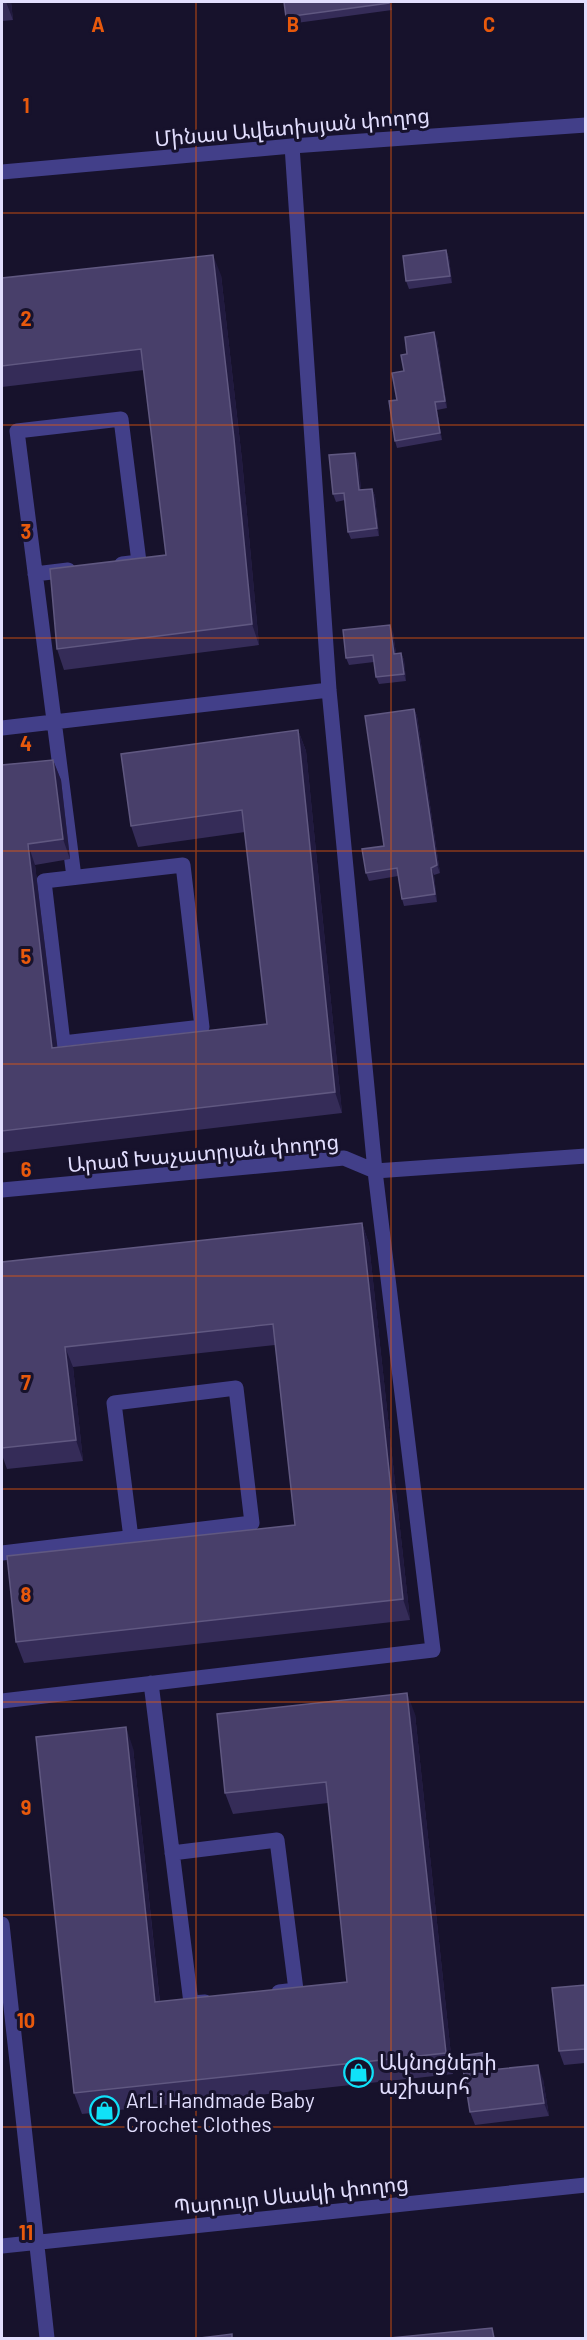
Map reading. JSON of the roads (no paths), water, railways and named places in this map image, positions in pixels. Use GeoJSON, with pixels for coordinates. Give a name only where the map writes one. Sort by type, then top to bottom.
{"type":"FeatureCollection","features":[{"type":"Feature","properties":{"kind":"street","name":"Մինաս Ավետիսյան փողոց"},"geometry":{"type":"LineString","coordinates":[[2,172],[292,146],[585,125]]}},
{"type":"Feature","properties":{"kind":"street"},"geometry":{"type":"LineString","coordinates":[[2,1701],[432,1650],[375,1171],[328,690],[292,146]]}},
{"type":"Feature","properties":{"kind":"street"},"geometry":{"type":"LineString","coordinates":[[74,877],[17,431],[122,419],[139,562],[104,566]]}},
{"type":"Feature","properties":{"kind":"street"},"geometry":{"type":"LineString","coordinates":[[35,574],[81,569]]}},
{"type":"Feature","properties":{"kind":"street"},"geometry":{"type":"LineString","coordinates":[[2,728],[328,690]]}},
{"type":"Feature","properties":{"kind":"street"},"geometry":{"type":"LineString","coordinates":[[183,865],[202,1027],[63,1043],[44,882],[74,877],[183,865]]}},
{"type":"Feature","properties":{"kind":"street","name":"Արամ Խաչատրյան փողոց"},"geometry":{"type":"LineString","coordinates":[[2,1190],[344,1158],[375,1171],[585,1156]]}},
{"type":"Feature","properties":{"kind":"street"},"geometry":{"type":"LineString","coordinates":[[2,1553],[131,1538],[252,1523],[236,1388],[114,1403],[131,1538]]}},
{"type":"Feature","properties":{"kind":"street"},"geometry":{"type":"LineString","coordinates":[[151,1683],[191,2004],[214,2001]]}},
{"type":"Feature","properties":{"kind":"street"},"geometry":{"type":"LineString","coordinates":[[172,1853],[277,1840],[296,1990],[261,1995]]}},
{"type":"Feature","properties":{"kind":"street"},"geometry":{"type":"LineString","coordinates":[[2,1924],[47,2338]]}},
{"type":"Feature","properties":{"kind":"street","name":"Պարույր Սևակի փողոց"},"geometry":{"type":"LineString","coordinates":[[2,2246],[585,2185]]}},
{"type":"Feature","properties":{"kind":"place","name":"Ակնոցների աշխարհ"},"geometry":{"type":"Point","coordinates":[358,2073]}},
{"type":"Feature","properties":{"kind":"place","name":"ArLi Handmade Baby Crochet Clothes"},"geometry":{"type":"Point","coordinates":[105,2111]}}]}
